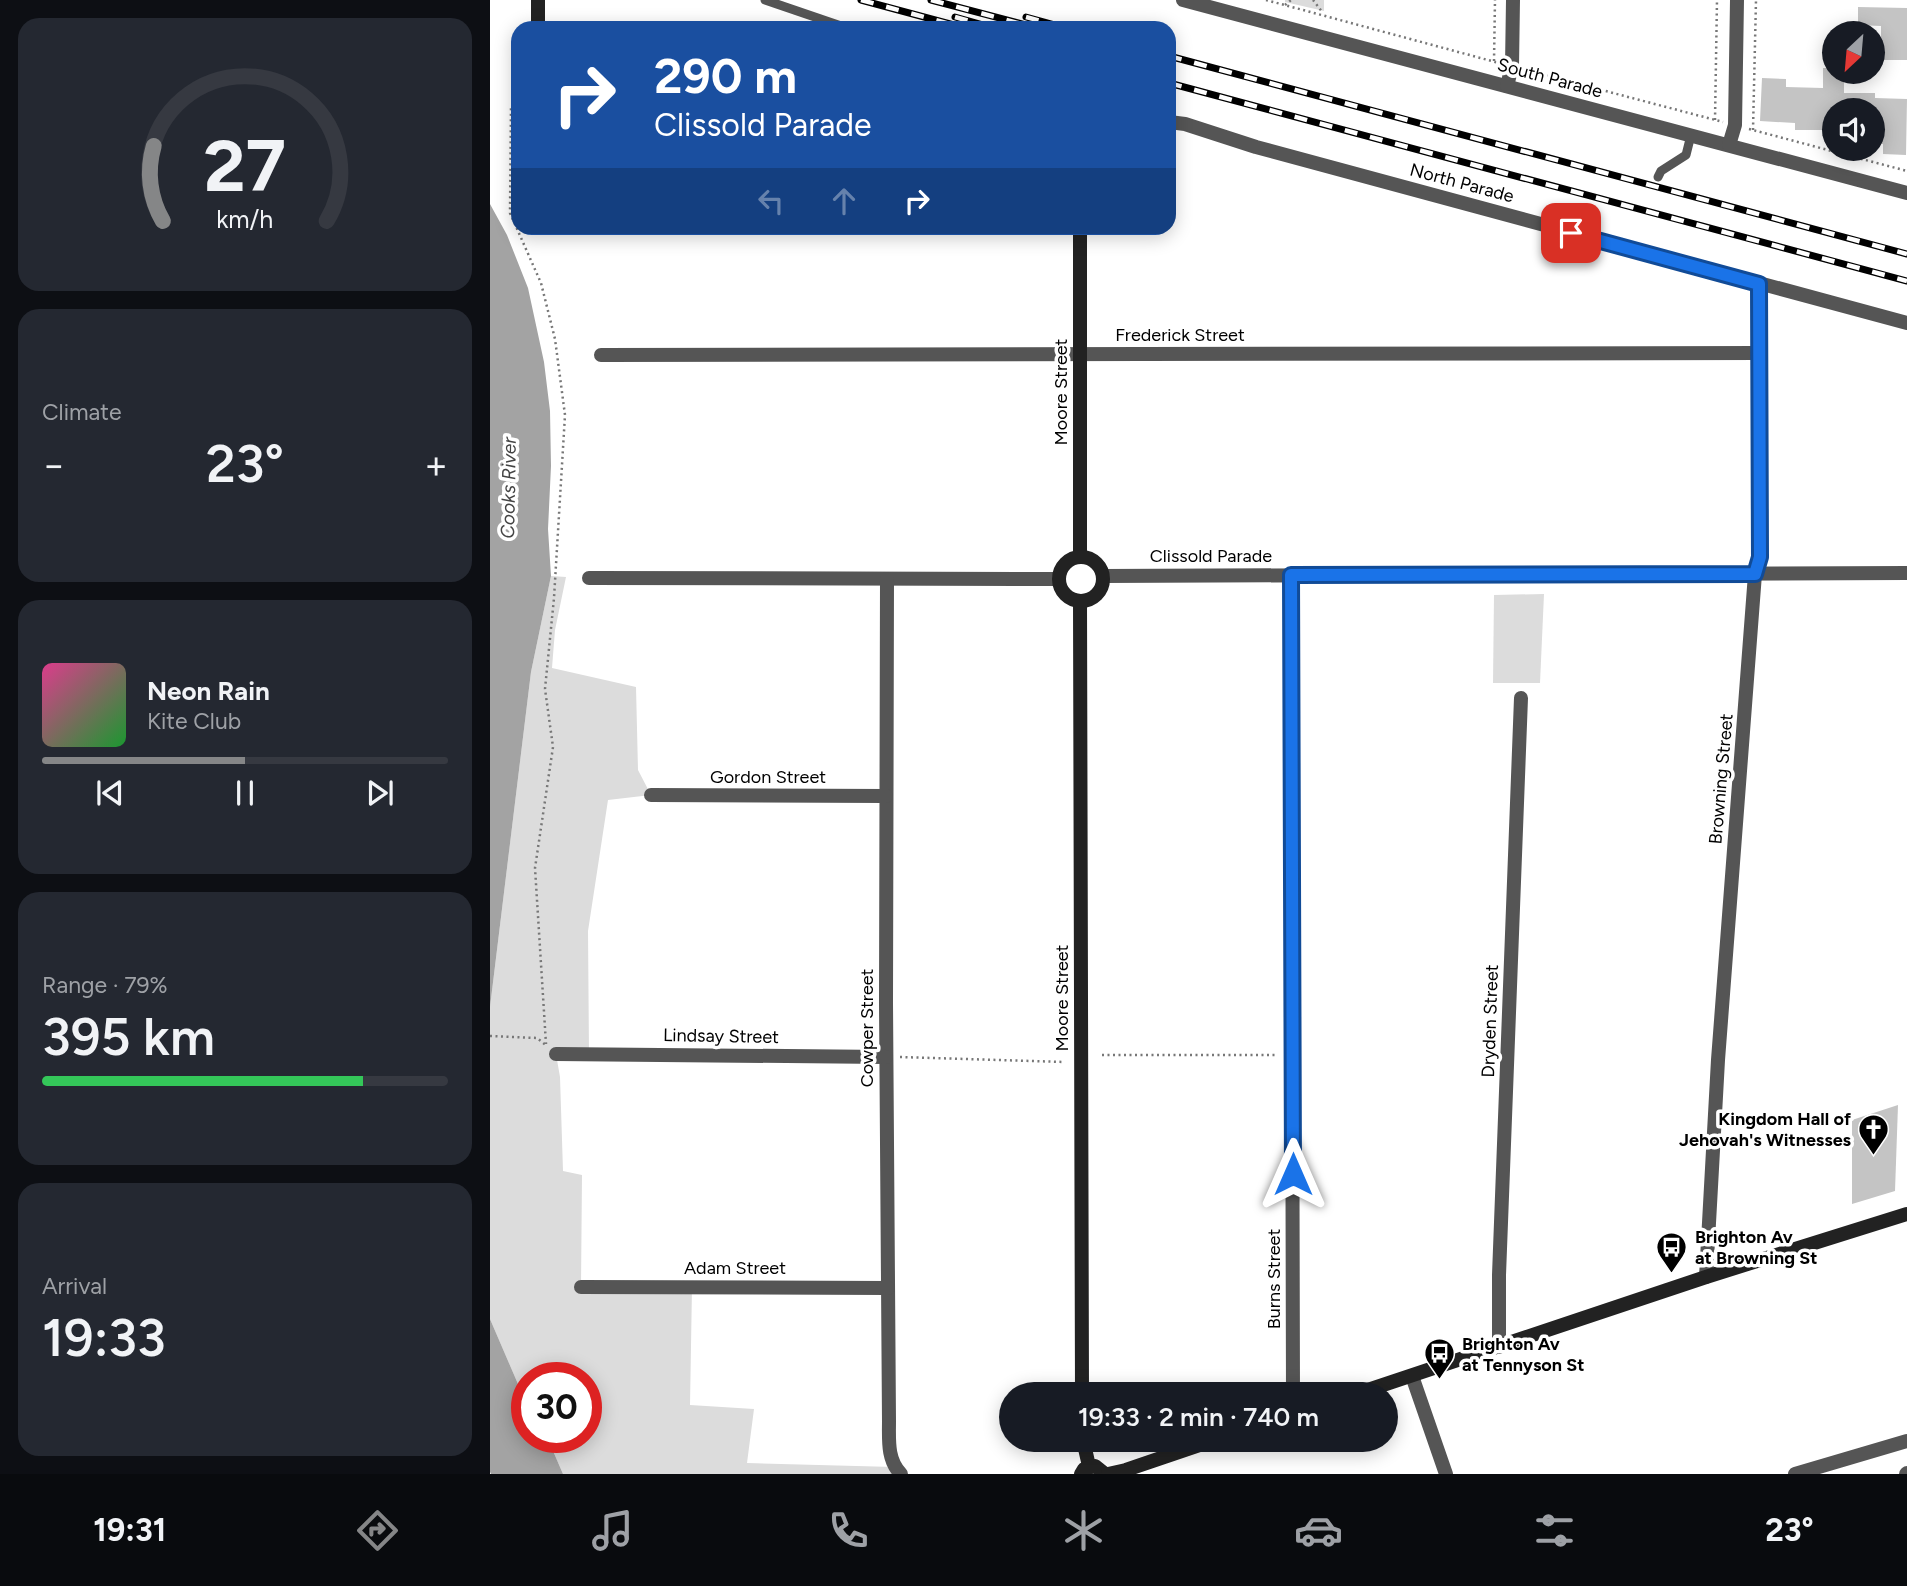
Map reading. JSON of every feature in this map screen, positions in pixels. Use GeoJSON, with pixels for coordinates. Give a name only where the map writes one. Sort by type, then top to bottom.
{"type":"FeatureCollection","features":[{"type":"Feature","properties":{"kind":"street"},"geometry":{"type":"LineString","coordinates":[[538,0],[538,21]]}},
{"type":"Feature","properties":{"kind":"street","name":"South Parade"},"geometry":{"type":"LineString","coordinates":[[1183,0],[1907,193]]}},
{"type":"Feature","properties":{"kind":"street"},"geometry":{"type":"LineString","coordinates":[[1507,86],[1512,66],[1513,0]]}},
{"type":"Feature","properties":{"kind":"street"},"geometry":{"type":"LineString","coordinates":[[1729,145],[1735,125],[1738,0]]}},
{"type":"Feature","properties":{"kind":"street","name":"North Parade"},"geometry":{"type":"LineString","coordinates":[[1176,123],[1256,147],[1907,323]]}},
{"type":"Feature","properties":{"kind":"street","name":"Moore Street"},"geometry":{"type":"LineString","coordinates":[[1080,235],[1080,556]]}},
{"type":"Feature","properties":{"kind":"street","name":"Browning Street"},"geometry":{"type":"LineString","coordinates":[[1706,1277],[1718,1060],[1755,574],[1760,557],[1759,284]]}},
{"type":"Feature","properties":{"kind":"street","name":"Frederick Street"},"geometry":{"type":"LineString","coordinates":[[601,355],[1759,353]]}},
{"type":"Feature","properties":{"kind":"street"},"geometry":{"type":"LineString","coordinates":[[1080,556],[1097,563],[1104,576],[1101,589],[1095,597],[1080,601],[1073,600],[1063,592],[1059,579],[1064,564],[1080,556]]}},
{"type":"Feature","properties":{"kind":"street","name":"Clissold Parade"},"geometry":{"type":"LineString","coordinates":[[1104,576],[1907,573]]}},
{"type":"Feature","properties":{"kind":"street","name":"Burns Street"},"geometry":{"type":"LineString","coordinates":[[1291,575],[1293,1382]]}},
{"type":"Feature","properties":{"kind":"street"},"geometry":{"type":"LineString","coordinates":[[589,578],[1059,579]]}},
{"type":"Feature","properties":{"kind":"street","name":"Cowper Street"},"geometry":{"type":"LineString","coordinates":[[887,579],[886,1057],[890,1452],[894,1467],[901,1474]]}},
{"type":"Feature","properties":{"kind":"street","name":"Moore Street"},"geometry":{"type":"LineString","coordinates":[[1080,601],[1082,1382]]}},
{"type":"Feature","properties":{"kind":"street","name":"Dryden Street"},"geometry":{"type":"LineString","coordinates":[[1499,1346],[1499,1275],[1521,698]]}},
{"type":"Feature","properties":{"kind":"street","name":"Gordon Street"},"geometry":{"type":"LineString","coordinates":[[650,795],[886,796]]}},
{"type":"Feature","properties":{"kind":"street","name":"Lindsay Street"},"geometry":{"type":"LineString","coordinates":[[551,1050],[886,1057]]}},
{"type":"Feature","properties":{"kind":"street"},"geometry":{"type":"LineString","coordinates":[[1393,1382],[1706,1277],[1907,1214]]}},
{"type":"Feature","properties":{"kind":"street","name":"Adam Street"},"geometry":{"type":"LineString","coordinates":[[581,1287],[888,1288]]}},
{"type":"Feature","properties":{"kind":"street"},"geometry":{"type":"LineString","coordinates":[[1412,1376],[1446,1474]]}},
{"type":"Feature","properties":{"kind":"street"},"geometry":{"type":"LineString","coordinates":[[1795,1474],[1907,1441]]}},
{"type":"Feature","properties":{"kind":"street"},"geometry":{"type":"LineString","coordinates":[[1084,1452],[1085,1470],[1099,1467],[1107,1474],[1126,1471],[1180,1452]]}},
{"type":"Feature","properties":{"kind":"lane"},"geometry":{"type":"LineString","coordinates":[[765,0],[826,21]]}},
{"type":"Feature","properties":{"kind":"lane"},"geometry":{"type":"LineString","coordinates":[[1658,177],[1686,155],[1691,135]]}},
{"type":"Feature","properties":{"kind":"path"},"geometry":{"type":"LineString","coordinates":[[1266,0],[1907,171]]}},
{"type":"Feature","properties":{"kind":"path"},"geometry":{"type":"LineString","coordinates":[[1285,5],[1292,0]]}},
{"type":"Feature","properties":{"kind":"path"},"geometry":{"type":"LineString","coordinates":[[1313,0],[1326,15]]}},
{"type":"Feature","properties":{"kind":"path"},"geometry":{"type":"LineString","coordinates":[[1494,61],[1495,0]]}},
{"type":"Feature","properties":{"kind":"path"},"geometry":{"type":"LineString","coordinates":[[1715,120],[1717,0]]}},
{"type":"Feature","properties":{"kind":"path"},"geometry":{"type":"LineString","coordinates":[[1753,130],[1756,0]]}},
{"type":"Feature","properties":{"kind":"path"},"geometry":{"type":"LineString","coordinates":[[511,108],[511,215]]}},
{"type":"Feature","properties":{"kind":"path"},"geometry":{"type":"LineString","coordinates":[[520,235],[541,283],[555,339],[565,415],[554,598],[545,689],[553,747],[535,868],[551,1050]]}},
{"type":"Feature","properties":{"kind":"path"},"geometry":{"type":"LineString","coordinates":[[490,1036],[537,1038],[551,1050]]}},
{"type":"Feature","properties":{"kind":"path"},"geometry":{"type":"LineString","coordinates":[[1102,1055],[1292,1055]]}},
{"type":"Feature","properties":{"kind":"path"},"geometry":{"type":"LineString","coordinates":[[886,1057],[1064,1062]]}},
{"type":"Feature","properties":{"kind":"shaded area"},"geometry":{"type":"Polygon","coordinates":[[[1324,0],[1324,11],[1285,2],[1324,0]]]}},
{"type":"Feature","properties":{"kind":"shaded area"},"geometry":{"type":"Polygon","coordinates":[[[551,576],[566,577],[555,630],[552,668],[636,687],[638,770],[651,795],[608,800],[588,931],[589,1054],[556,1054],[560,1077],[563,1171],[582,1175],[581,1286],[692,1287],[690,1405],[754,1409],[747,1463],[894,1467],[901,1474],[563,1474],[554,1453],[602,1453],[602,1362],[511,1362],[511,1368],[490,1319],[490,1007],[531,672],[551,576]]]}},
{"type":"Feature","properties":{"kind":"shaded area"},"geometry":{"type":"Polygon","coordinates":[[[1544,594],[1540,683],[1493,683],[1494,595],[1544,594]]]}},
{"type":"Feature","properties":{"kind":"water","name":"Cooks River"},"geometry":{"type":"Polygon","coordinates":[[[490,204],[507,235],[528,288],[544,362],[550,411],[548,529],[551,576],[531,672],[490,1007],[490,204]]]}},
{"type":"Feature","properties":{"kind":"water"},"geometry":{"type":"Polygon","coordinates":[[[490,1319],[511,1368],[511,1453],[554,1453],[563,1474],[490,1472],[490,1319]]]}},
{"type":"Feature","properties":{"kind":"building"},"geometry":{"type":"Polygon","coordinates":[[[1858,7],[1907,8],[1907,60],[1885,60],[1885,21],[1858,21],[1858,7]]]}},
{"type":"Feature","properties":{"kind":"building"},"geometry":{"type":"Polygon","coordinates":[[[1762,78],[1786,79],[1786,87],[1823,88],[1823,84],[1844,84],[1844,93],[1875,93],[1875,98],[1822,98],[1822,130],[1795,130],[1795,123],[1760,121],[1762,78]]]}},
{"type":"Feature","properties":{"kind":"building"},"geometry":{"type":"Polygon","coordinates":[[[1885,98],[1907,99],[1906,155],[1885,154],[1885,98]]]}},
{"type":"Feature","properties":{"kind":"building","name":"Kingdom Hall of Jehovah's Witnesses"},"geometry":{"type":"Polygon","coordinates":[[[1898,1105],[1895,1191],[1852,1204],[1852,1120],[1898,1105]]]}},
{"type":"Feature","properties":{"kind":"railway"},"geometry":{"type":"LineString","coordinates":[[861,0],[939,21]]}},
{"type":"Feature","properties":{"kind":"railway"},"geometry":{"type":"LineString","coordinates":[[931,0],[1010,21]]}},
{"type":"Feature","properties":{"kind":"railway"},"geometry":{"type":"LineString","coordinates":[[955,17],[969,21]]}},
{"type":"Feature","properties":{"kind":"railway"},"geometry":{"type":"LineString","coordinates":[[1026,17],[1041,21]]}},
{"type":"Feature","properties":{"kind":"railway"},"geometry":{"type":"LineString","coordinates":[[1176,58],[1907,254]]}},
{"type":"Feature","properties":{"kind":"railway"},"geometry":{"type":"LineString","coordinates":[[1176,85],[1907,281]]}},
{"type":"Feature","properties":{"kind":"place","name":"Kingdom Hall of Jehovah's Witnesses"},"geometry":{"type":"Point","coordinates":[1874,1156]}},
{"type":"Feature","properties":{"kind":"place","name":"Brighton Av at Browning St"},"geometry":{"type":"Point","coordinates":[1672,1274]}},
{"type":"Feature","properties":{"kind":"place","name":"Brighton Av at Tennyson St"},"geometry":{"type":"Point","coordinates":[1439,1381]}},
{"type":"Feature","properties":{"kind":"route"},"geometry":{"type":"LineString","coordinates":[[1293,1174],[1291,575],[1755,574],[1760,557],[1759,284],[1571,233]]}}]}
